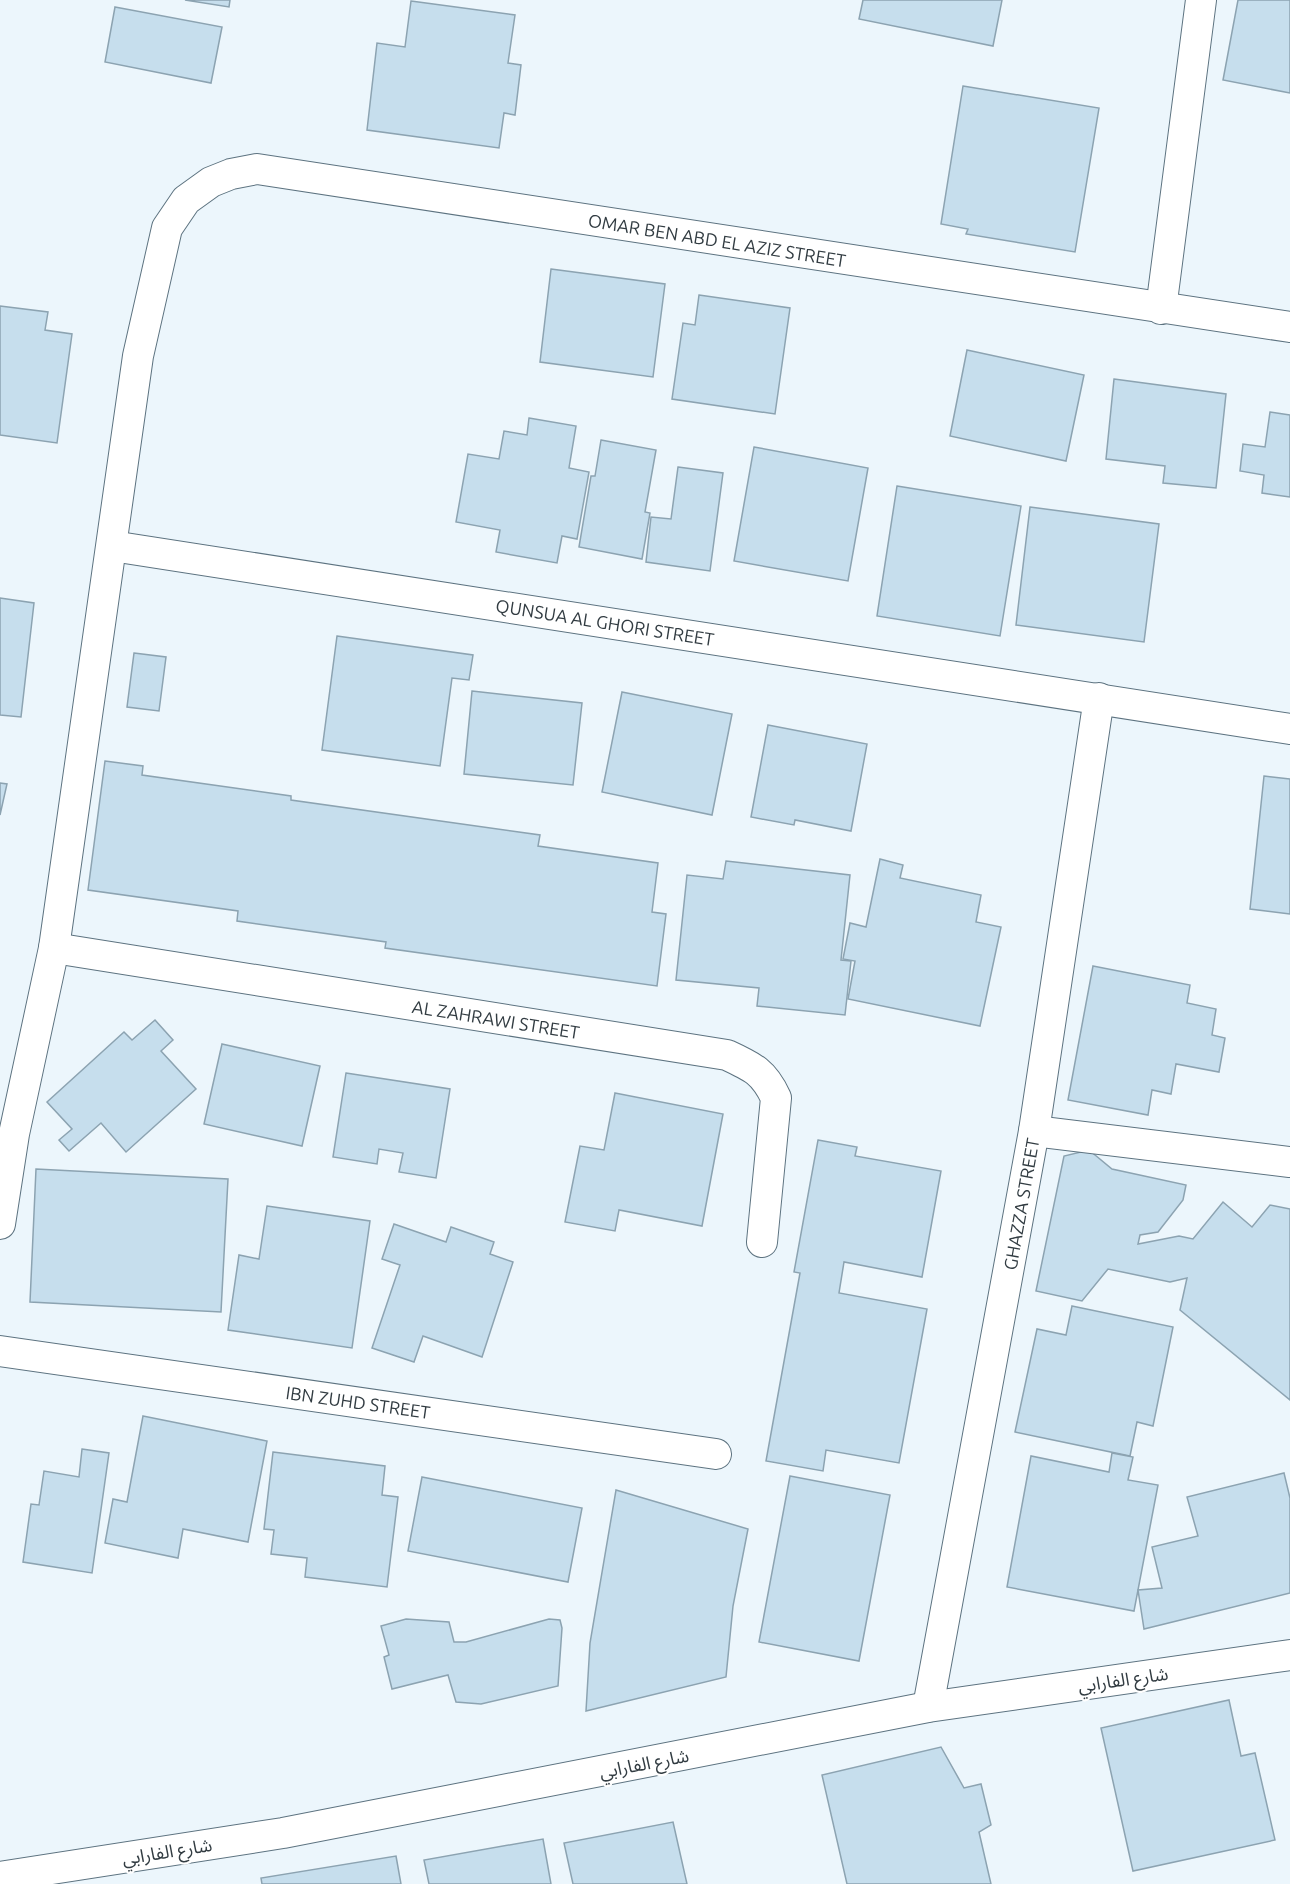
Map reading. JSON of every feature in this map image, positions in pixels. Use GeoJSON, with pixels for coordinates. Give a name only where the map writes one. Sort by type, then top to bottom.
{"type":"FeatureCollection","features":[{"type":"Feature","properties":{"kind":"street"},"geometry":{"type":"LineString","coordinates":[[1161,309],[1201,0]]}},
{"type":"Feature","properties":{"kind":"street","name":"OMAR BEN ABD EL AZIZ STREET"},"geometry":{"type":"LineString","coordinates":[[112,546],[138,356],[167,228],[186,200],[211,182],[231,174],[257,169],[1290,327]]}},
{"type":"Feature","properties":{"kind":"street"},"geometry":{"type":"LineString","coordinates":[[0,1224],[14,1134],[54,948],[112,546]]}},
{"type":"Feature","properties":{"kind":"street","name":"QUNSUA AL GHORI STREET"},"geometry":{"type":"LineString","coordinates":[[112,546],[1290,729]]}},
{"type":"Feature","properties":{"kind":"street","name":"GHAZZA STREET"},"geometry":{"type":"LineString","coordinates":[[928,1707],[1034,1131],[1099,698]]}},
{"type":"Feature","properties":{"kind":"street","name":"AL ZAHRAWI STREET"},"geometry":{"type":"LineString","coordinates":[[54,948],[727,1055],[750,1065],[766,1078],[776,1098],[762,1242]]}},
{"type":"Feature","properties":{"kind":"street"},"geometry":{"type":"LineString","coordinates":[[1034,1131],[1290,1162]]}},
{"type":"Feature","properties":{"kind":"street","name":"IBN ZUHD STREET"},"geometry":{"type":"LineString","coordinates":[[0,1351],[716,1454]]}},
{"type":"Feature","properties":{"kind":"street","name":"شارع الفارابي"},"geometry":{"type":"LineString","coordinates":[[0,1877],[283,1833],[928,1707],[1290,1655]]}},
{"type":"Feature","properties":{"kind":"building"},"geometry":{"type":"Polygon","coordinates":[[[185,0],[230,0],[229,7],[185,0]]]}},
{"type":"Feature","properties":{"kind":"building"},"geometry":{"type":"Polygon","coordinates":[[[863,0],[1002,0],[993,46],[859,19],[863,0]]]}},
{"type":"Feature","properties":{"kind":"building"},"geometry":{"type":"Polygon","coordinates":[[[1238,0],[1290,0],[1290,93],[1223,80],[1238,0]]]}},
{"type":"Feature","properties":{"kind":"building"},"geometry":{"type":"Polygon","coordinates":[[[411,1],[515,15],[508,63],[521,65],[515,115],[504,113],[499,148],[367,130],[377,43],[405,47],[411,1]]]}},
{"type":"Feature","properties":{"kind":"building"},"geometry":{"type":"Polygon","coordinates":[[[115,7],[222,27],[211,83],[105,62],[115,7]]]}},
{"type":"Feature","properties":{"kind":"building"},"geometry":{"type":"Polygon","coordinates":[[[963,86],[1099,108],[1075,252],[966,234],[968,229],[941,224],[963,86]]]}},
{"type":"Feature","properties":{"kind":"building"},"geometry":{"type":"Polygon","coordinates":[[[551,269],[665,284],[653,377],[540,362],[551,269]]]}},
{"type":"Feature","properties":{"kind":"building"},"geometry":{"type":"Polygon","coordinates":[[[699,295],[790,308],[775,414],[672,399],[683,323],[695,325],[699,295]]]}},
{"type":"Feature","properties":{"kind":"building"},"geometry":{"type":"Polygon","coordinates":[[[0,306],[48,312],[45,330],[72,334],[57,443],[0,435],[0,306]]]}},
{"type":"Feature","properties":{"kind":"building"},"geometry":{"type":"Polygon","coordinates":[[[967,350],[1084,375],[1066,461],[950,436],[967,350]]]}},
{"type":"Feature","properties":{"kind":"building"},"geometry":{"type":"Polygon","coordinates":[[[1114,379],[1226,394],[1216,488],[1163,483],[1165,466],[1106,459],[1114,379]]]}},
{"type":"Feature","properties":{"kind":"building"},"geometry":{"type":"Polygon","coordinates":[[[1270,412],[1290,415],[1290,497],[1262,493],[1264,475],[1240,471],[1243,444],[1265,447],[1270,412]]]}},
{"type":"Feature","properties":{"kind":"building"},"geometry":{"type":"Polygon","coordinates":[[[529,418],[576,426],[569,468],[589,472],[577,539],[562,536],[557,563],[496,552],[500,530],[456,522],[468,454],[499,459],[504,431],[527,435],[529,418]]]}},
{"type":"Feature","properties":{"kind":"building"},"geometry":{"type":"Polygon","coordinates":[[[601,440],[656,450],[645,512],[650,513],[642,559],[579,547],[591,476],[595,476],[601,440]]]}},
{"type":"Feature","properties":{"kind":"building"},"geometry":{"type":"Polygon","coordinates":[[[754,447],[868,468],[848,581],[734,561],[754,447]]]}},
{"type":"Feature","properties":{"kind":"building"},"geometry":{"type":"Polygon","coordinates":[[[678,467],[723,473],[710,571],[646,562],[651,517],[671,519],[678,467]]]}},
{"type":"Feature","properties":{"kind":"building"},"geometry":{"type":"Polygon","coordinates":[[[897,486],[1021,506],[1000,636],[877,616],[897,486]]]}},
{"type":"Feature","properties":{"kind":"building"},"geometry":{"type":"Polygon","coordinates":[[[1030,507],[1159,524],[1144,642],[1016,625],[1030,507]]]}},
{"type":"Feature","properties":{"kind":"building"},"geometry":{"type":"Polygon","coordinates":[[[0,598],[34,603],[21,717],[0,715],[0,598]]]}},
{"type":"Feature","properties":{"kind":"building"},"geometry":{"type":"Polygon","coordinates":[[[337,636],[473,655],[469,680],[452,678],[440,766],[322,750],[337,636]]]}},
{"type":"Feature","properties":{"kind":"building"},"geometry":{"type":"Polygon","coordinates":[[[134,653],[166,657],[159,711],[127,707],[134,653]]]}},
{"type":"Feature","properties":{"kind":"building"},"geometry":{"type":"Polygon","coordinates":[[[472,691],[582,703],[573,785],[464,774],[472,691]]]}},
{"type":"Feature","properties":{"kind":"building"},"geometry":{"type":"Polygon","coordinates":[[[622,692],[732,714],[712,815],[602,792],[622,692]]]}},
{"type":"Feature","properties":{"kind":"building"},"geometry":{"type":"Polygon","coordinates":[[[768,725],[867,744],[851,831],[795,820],[794,825],[751,817],[768,725]]]}},
{"type":"Feature","properties":{"kind":"building"},"geometry":{"type":"Polygon","coordinates":[[[105,761],[143,766],[142,775],[291,796],[291,800],[540,835],[538,846],[658,863],[652,912],[666,914],[657,986],[385,948],[386,942],[237,921],[238,911],[88,890],[105,761]]]}},
{"type":"Feature","properties":{"kind":"building"},"geometry":{"type":"Polygon","coordinates":[[[1264,776],[1290,779],[1290,914],[1250,909],[1264,776]]]}},
{"type":"Feature","properties":{"kind":"building"},"geometry":{"type":"Polygon","coordinates":[[[0,783],[7,784],[0,815],[0,783]]]}},
{"type":"Feature","properties":{"kind":"building"},"geometry":{"type":"Polygon","coordinates":[[[880,859],[903,865],[900,878],[981,895],[976,922],[1001,927],[980,1026],[848,999],[855,961],[843,959],[850,923],[866,927],[880,859]]]}},
{"type":"Feature","properties":{"kind":"building"},"geometry":{"type":"Polygon","coordinates":[[[726,861],[850,875],[841,960],[851,961],[845,1015],[757,1006],[759,988],[676,980],[687,875],[723,879],[726,861]]]}},
{"type":"Feature","properties":{"kind":"building"},"geometry":{"type":"Polygon","coordinates":[[[1093,966],[1190,985],[1187,1003],[1216,1009],[1212,1035],[1225,1038],[1219,1072],[1176,1064],[1171,1094],[1152,1090],[1148,1115],[1068,1100],[1093,966]]]}},
{"type":"Feature","properties":{"kind":"building"},"geometry":{"type":"Polygon","coordinates":[[[155,1020],[173,1040],[161,1051],[196,1089],[126,1152],[101,1123],[69,1151],[59,1140],[72,1129],[47,1102],[124,1032],[132,1040],[155,1020]]]}},
{"type":"Feature","properties":{"kind":"building"},"geometry":{"type":"Polygon","coordinates":[[[222,1044],[320,1066],[302,1146],[204,1124],[222,1044]]]}},
{"type":"Feature","properties":{"kind":"building"},"geometry":{"type":"Polygon","coordinates":[[[346,1073],[450,1089],[436,1178],[399,1172],[403,1153],[379,1149],[377,1164],[333,1157],[346,1073]]]}},
{"type":"Feature","properties":{"kind":"building"},"geometry":{"type":"Polygon","coordinates":[[[615,1093],[723,1114],[702,1226],[619,1210],[615,1231],[565,1222],[580,1146],[604,1150],[615,1093]]]}},
{"type":"Feature","properties":{"kind":"building"},"geometry":{"type":"Polygon","coordinates":[[[818,1140],[857,1147],[855,1156],[941,1171],[922,1277],[844,1262],[839,1293],[927,1309],[899,1463],[826,1450],[823,1471],[766,1461],[800,1273],[794,1272],[818,1140]]]}},
{"type":"Feature","properties":{"kind":"building"},"geometry":{"type":"Polygon","coordinates":[[[1089,1150],[1112,1169],[1186,1185],[1183,1200],[1158,1232],[1140,1235],[1138,1244],[1179,1236],[1193,1239],[1223,1202],[1252,1227],[1270,1205],[1290,1209],[1290,1400],[1180,1310],[1187,1278],[1170,1282],[1108,1269],[1082,1301],[1036,1291],[1064,1156],[1089,1150]]]}},
{"type":"Feature","properties":{"kind":"building"},"geometry":{"type":"Polygon","coordinates":[[[36,1169],[228,1179],[221,1312],[30,1302],[36,1169]]]}},
{"type":"Feature","properties":{"kind":"building"},"geometry":{"type":"Polygon","coordinates":[[[267,1206],[370,1221],[352,1348],[228,1330],[239,1255],[259,1259],[267,1206]]]}},
{"type":"Feature","properties":{"kind":"building"},"geometry":{"type":"Polygon","coordinates":[[[394,1224],[446,1242],[451,1227],[494,1242],[490,1254],[513,1262],[482,1357],[423,1336],[414,1362],[372,1348],[400,1265],[382,1259],[394,1224]]]}},
{"type":"Feature","properties":{"kind":"building"},"geometry":{"type":"Polygon","coordinates":[[[1072,1306],[1173,1327],[1153,1426],[1137,1422],[1130,1456],[1015,1432],[1037,1329],[1066,1335],[1072,1306]]]}},
{"type":"Feature","properties":{"kind":"building"},"geometry":{"type":"Polygon","coordinates":[[[143,1416],[267,1441],[248,1542],[183,1529],[178,1558],[105,1543],[113,1499],[127,1502],[143,1416]]]}},
{"type":"Feature","properties":{"kind":"building"},"geometry":{"type":"Polygon","coordinates":[[[82,1449],[109,1453],[92,1573],[23,1562],[31,1504],[39,1505],[44,1471],[79,1477],[82,1449]]]}},
{"type":"Feature","properties":{"kind":"building"},"geometry":{"type":"Polygon","coordinates":[[[273,1452],[385,1466],[382,1495],[398,1497],[387,1587],[305,1577],[307,1558],[271,1554],[274,1530],[264,1529],[273,1452]]]}},
{"type":"Feature","properties":{"kind":"building"},"geometry":{"type":"Polygon","coordinates":[[[1112,1453],[1133,1457],[1128,1480],[1158,1485],[1134,1611],[1007,1587],[1031,1456],[1109,1472],[1112,1453]]]}},
{"type":"Feature","properties":{"kind":"building"},"geometry":{"type":"Polygon","coordinates":[[[1284,1473],[1290,1498],[1290,1593],[1144,1629],[1138,1590],[1162,1588],[1152,1547],[1198,1536],[1187,1497],[1284,1473]]]}},
{"type":"Feature","properties":{"kind":"building"},"geometry":{"type":"Polygon","coordinates":[[[790,1476],[890,1495],[859,1661],[759,1642],[790,1476]]]}},
{"type":"Feature","properties":{"kind":"building"},"geometry":{"type":"Polygon","coordinates":[[[422,1477],[582,1508],[568,1582],[408,1551],[422,1477]]]}},
{"type":"Feature","properties":{"kind":"building"},"geometry":{"type":"Polygon","coordinates":[[[616,1490],[748,1529],[733,1606],[726,1677],[586,1711],[590,1643],[616,1490]]]}},
{"type":"Feature","properties":{"kind":"building"},"geometry":{"type":"Polygon","coordinates":[[[406,1619],[449,1622],[454,1642],[466,1642],[549,1619],[560,1620],[562,1628],[558,1686],[481,1704],[456,1702],[448,1675],[392,1689],[384,1657],[389,1655],[381,1626],[406,1619]]]}},
{"type":"Feature","properties":{"kind":"building"},"geometry":{"type":"Polygon","coordinates":[[[1229,1700],[1241,1756],[1255,1753],[1275,1840],[1133,1871],[1101,1728],[1229,1700]]]}},
{"type":"Feature","properties":{"kind":"building"},"geometry":{"type":"Polygon","coordinates":[[[941,1747],[964,1788],[981,1784],[991,1825],[979,1832],[991,1884],[847,1884],[822,1775],[941,1747]]]}},
{"type":"Feature","properties":{"kind":"building"},"geometry":{"type":"Polygon","coordinates":[[[673,1822],[687,1884],[573,1884],[564,1843],[673,1822]]]}},
{"type":"Feature","properties":{"kind":"building"},"geometry":{"type":"Polygon","coordinates":[[[543,1839],[551,1884],[429,1884],[424,1860],[543,1839]]]}},
{"type":"Feature","properties":{"kind":"building"},"geometry":{"type":"Polygon","coordinates":[[[396,1856],[401,1884],[262,1884],[261,1878],[396,1856]]]}}]}
